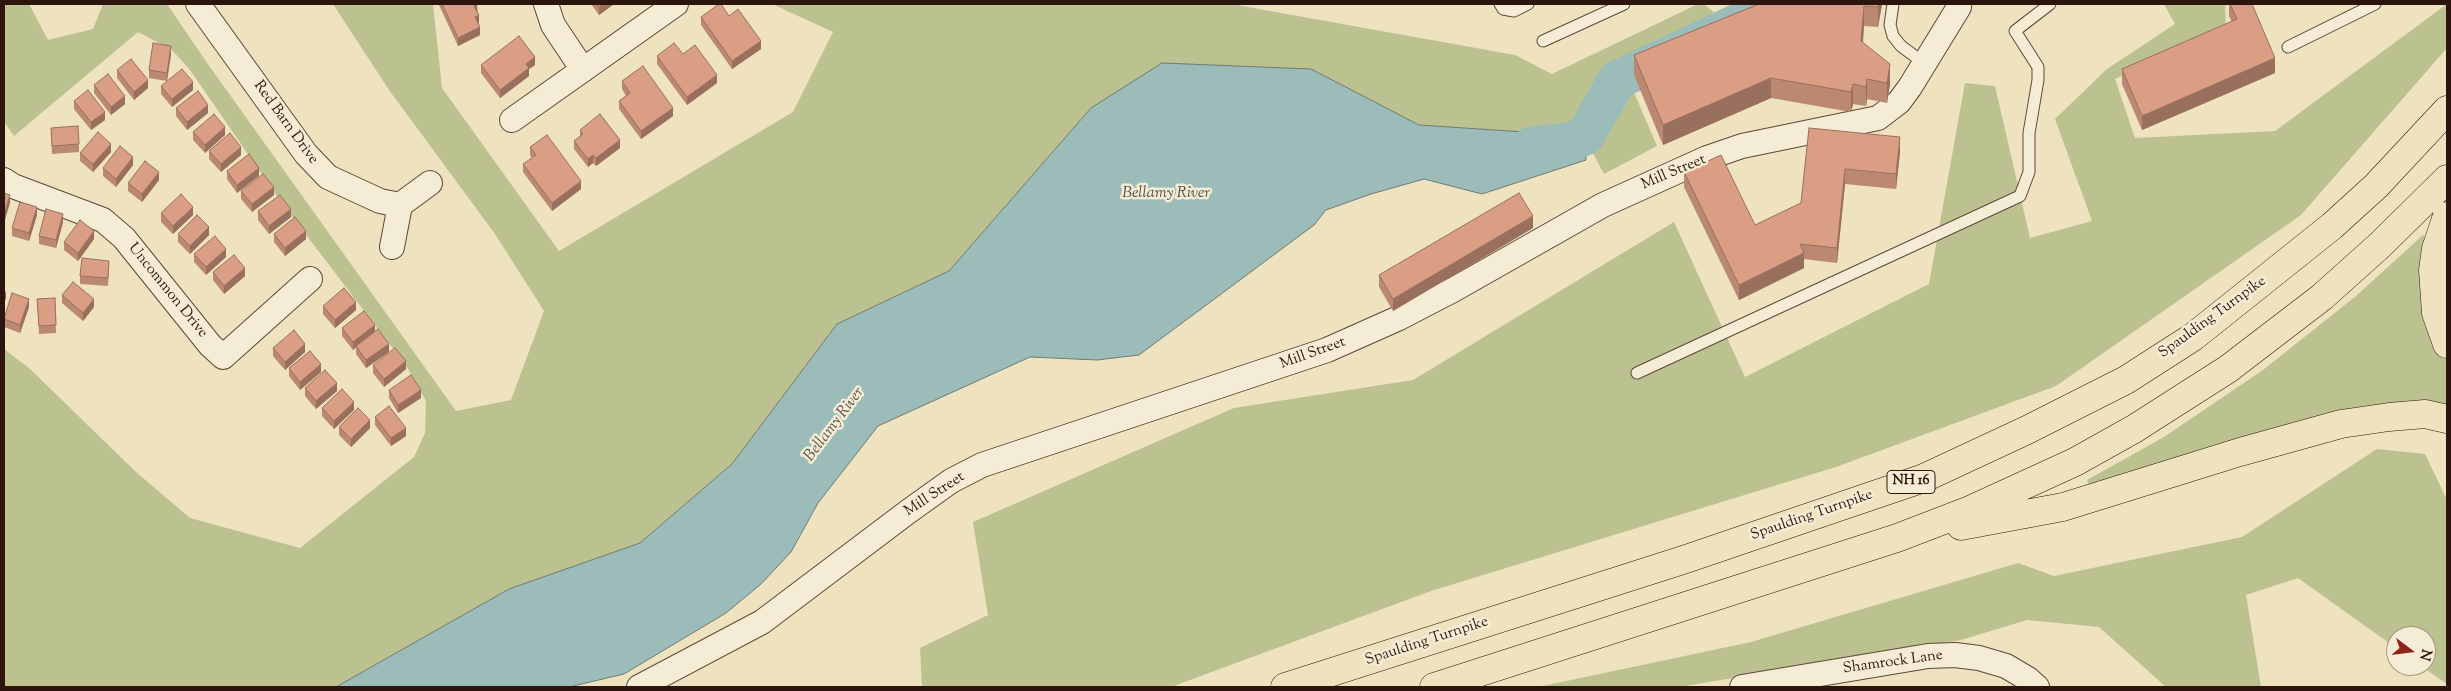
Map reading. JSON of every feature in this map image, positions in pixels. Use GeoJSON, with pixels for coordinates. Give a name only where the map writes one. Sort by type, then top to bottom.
{"type":"FeatureCollection","features":[{"type":"Feature","properties":{"kind":"highway","name":"Spaulding Turnpike"},"geometry":{"type":"LineString","coordinates":[[1285,687],[1673,563],[1924,478],[2035,426],[2126,380],[2193,337],[2332,226],[2376,186],[2447,110]]}},
{"type":"Feature","properties":{"kind":"highway"},"geometry":{"type":"LineString","coordinates":[[1434,687],[1897,538],[1970,510],[2076,462],[2134,429],[2228,369],[2322,297],[2380,245],[2447,179]]}},
{"type":"Feature","properties":{"kind":"highway"},"geometry":{"type":"LineString","coordinates":[[2447,216],[2436,249],[2433,277],[2436,313],[2447,344]]}},
{"type":"Feature","properties":{"kind":"highway"},"geometry":{"type":"LineString","coordinates":[[1897,538],[2063,507],[2240,452],[2341,424],[2425,414],[2447,419]]}},
{"type":"Feature","properties":{"kind":"street","name":"Red Barn Drive"},"geometry":{"type":"LineString","coordinates":[[198,4],[316,167],[338,184],[380,201],[400,206]]}},
{"type":"Feature","properties":{"kind":"street"},"geometry":{"type":"LineString","coordinates":[[546,4],[553,26],[584,70]]}},
{"type":"Feature","properties":{"kind":"street"},"geometry":{"type":"LineString","coordinates":[[512,120],[676,4]]}},
{"type":"Feature","properties":{"kind":"street","name":"Mill Street"},"geometry":{"type":"LineString","coordinates":[[639,687],[762,622],[909,511],[952,481],[982,465],[1327,350],[1422,306],[1603,205],[1707,158],[1752,144],[1878,118],[1900,102],[1960,5]]}},
{"type":"Feature","properties":{"kind":"street","name":"Uncommon Drive"},"geometry":{"type":"LineString","coordinates":[[4,180],[13,186],[103,220],[124,238],[210,345],[223,357],[310,279]]}},
{"type":"Feature","properties":{"kind":"street"},"geometry":{"type":"LineString","coordinates":[[392,247],[400,206],[430,183]]}},
{"type":"Feature","properties":{"kind":"street","name":"Shamrock Lane"},"geometry":{"type":"LineString","coordinates":[[1742,687],[1919,658],[1954,655],[1979,658],[2006,666],[2028,679],[2036,687]]}},
{"type":"Feature","properties":{"kind":"lane"},"geometry":{"type":"LineString","coordinates":[[1500,4],[1503,9],[1514,11],[1528,4]]}},
{"type":"Feature","properties":{"kind":"lane"},"geometry":{"type":"LineString","coordinates":[[1543,41],[1624,4]]}},
{"type":"Feature","properties":{"kind":"lane"},"geometry":{"type":"LineString","coordinates":[[1893,4],[1890,25],[1893,36],[1901,46],[1924,63]]}},
{"type":"Feature","properties":{"kind":"lane"},"geometry":{"type":"LineString","coordinates":[[1637,373],[2020,196],[2029,172],[2029,133],[2038,80],[2038,67],[2015,31],[2050,4]]}},
{"type":"Feature","properties":{"kind":"lane"},"geometry":{"type":"LineString","coordinates":[[2288,47],[2375,4]]}},
{"type":"Feature","properties":{"kind":"green space"},"geometry":{"type":"Polygon","coordinates":[[[4,4],[29,4],[48,40],[93,29],[103,4],[167,4],[456,411],[511,400],[544,311],[495,234],[389,90],[333,4],[433,4],[442,88],[559,251],[793,112],[833,32],[772,4],[1231,4],[1515,55],[1552,74],[1698,4],[1704,4],[1732,28],[1626,74],[1657,146],[1604,174],[1584,136],[1419,125],[1310,69],[1091,108],[949,271],[837,324],[732,464],[640,543],[509,589],[336,687],[4,687],[4,349],[29,368],[136,472],[190,518],[300,548],[414,457],[425,433],[426,401],[407,367],[281,202],[190,70],[172,50],[138,32],[14,136],[4,122],[4,4]]]}},
{"type":"Feature","properties":{"kind":"green space"},"geometry":{"type":"Polygon","coordinates":[[[2164,4],[2230,4],[2225,6],[2226,28],[2115,79],[2135,138],[2275,131],[2447,4],[2447,48],[2301,215],[2056,386],[1836,467],[1431,591],[1171,687],[922,687],[920,648],[988,615],[973,522],[1234,408],[1413,380],[1674,222],[1745,377],[1929,284],[1965,83],[1995,86],[2030,238],[2092,221],[2055,119],[2107,69],[2175,24],[2164,4]]]}},
{"type":"Feature","properties":{"kind":"green space"},"geometry":{"type":"Polygon","coordinates":[[[2423,235],[2428,241],[2447,359],[2447,406],[2090,489],[2087,480],[2164,437],[2263,370],[2356,296],[2423,235]]]}},
{"type":"Feature","properties":{"kind":"green space"},"geometry":{"type":"Polygon","coordinates":[[[2377,449],[2425,454],[2447,500],[2447,684],[2435,676],[2436,626],[2386,626],[2386,641],[2298,578],[2246,595],[2261,687],[2166,687],[2099,627],[2027,620],[1961,640],[1679,687],[1538,687],[1751,642],[2018,563],[2054,576],[2242,537],[2377,449]]]}},
{"type":"Feature","properties":{"kind":"water","name":"Bellamy River"},"geometry":{"type":"Polygon","coordinates":[[[1162,63],[1311,69],[1419,125],[1585,136],[1586,160],[1482,194],[1424,179],[1371,194],[1326,210],[1314,225],[1139,355],[1097,360],[1030,357],[878,426],[818,503],[791,552],[761,584],[726,613],[624,674],[569,687],[336,687],[509,589],[640,543],[732,464],[837,324],[949,271],[1091,108],[1162,63]]]}},
{"type":"Feature","properties":{"kind":"building"},"geometry":{"type":"Polygon","coordinates":[[[442,4],[477,4],[474,6],[479,15],[475,17],[480,27],[458,38],[442,4]]]}},
{"type":"Feature","properties":{"kind":"building"},"geometry":{"type":"Polygon","coordinates":[[[721,4],[729,16],[738,9],[761,41],[732,61],[701,17],[721,4]]]}},
{"type":"Feature","properties":{"kind":"building"},"geometry":{"type":"Polygon","coordinates":[[[1759,4],[1879,4],[1878,7],[1864,6],[1861,41],[1890,64],[1887,83],[1867,79],[1866,87],[1853,84],[1851,92],[1771,78],[1663,125],[1634,55],[1759,4]]]}},
{"type":"Feature","properties":{"kind":"building"},"geometry":{"type":"Polygon","coordinates":[[[2230,4],[2252,4],[2275,58],[2142,116],[2122,69],[2237,19],[2230,4]]]}},
{"type":"Feature","properties":{"kind":"building"},"geometry":{"type":"Polygon","coordinates":[[[519,36],[535,57],[526,64],[529,68],[500,90],[481,65],[519,36]]]}},
{"type":"Feature","properties":{"kind":"building"},"geometry":{"type":"Polygon","coordinates":[[[153,43],[171,46],[167,73],[149,70],[153,43]]]}},
{"type":"Feature","properties":{"kind":"building"},"geometry":{"type":"Polygon","coordinates":[[[674,43],[683,54],[695,45],[717,75],[687,97],[657,56],[674,43]]]}},
{"type":"Feature","properties":{"kind":"building"},"geometry":{"type":"Polygon","coordinates":[[[131,59],[148,80],[134,92],[117,70],[131,59]]]}},
{"type":"Feature","properties":{"kind":"building"},"geometry":{"type":"Polygon","coordinates":[[[643,66],[673,108],[641,131],[619,101],[630,93],[622,81],[643,66]]]}},
{"type":"Feature","properties":{"kind":"building"},"geometry":{"type":"Polygon","coordinates":[[[182,69],[193,82],[172,99],[161,86],[182,69]]]}},
{"type":"Feature","properties":{"kind":"building"},"geometry":{"type":"Polygon","coordinates":[[[108,74],[125,96],[111,107],[94,85],[108,74]]]}},
{"type":"Feature","properties":{"kind":"building"},"geometry":{"type":"Polygon","coordinates":[[[88,90],[105,112],[91,122],[74,101],[88,90]]]}},
{"type":"Feature","properties":{"kind":"building"},"geometry":{"type":"Polygon","coordinates":[[[198,91],[208,105],[187,122],[176,108],[198,91]]]}},
{"type":"Feature","properties":{"kind":"building"},"geometry":{"type":"Polygon","coordinates":[[[214,114],[225,127],[205,145],[193,132],[214,114]]]}},
{"type":"Feature","properties":{"kind":"building"},"geometry":{"type":"Polygon","coordinates":[[[600,114],[620,140],[596,158],[593,155],[588,159],[574,141],[583,134],[580,130],[600,114]]]}},
{"type":"Feature","properties":{"kind":"building"},"geometry":{"type":"Polygon","coordinates":[[[78,126],[79,144],[52,146],[51,128],[78,126]]]}},
{"type":"Feature","properties":{"kind":"building"},"geometry":{"type":"Polygon","coordinates":[[[1809,128],[1900,137],[1896,174],[1845,169],[1837,248],[1800,244],[1804,253],[1739,285],[1684,172],[1721,155],[1755,225],[1801,203],[1809,128]]]}},
{"type":"Feature","properties":{"kind":"building"},"geometry":{"type":"Polygon","coordinates":[[[98,132],[111,144],[93,164],[80,153],[98,132]]]}},
{"type":"Feature","properties":{"kind":"building"},"geometry":{"type":"Polygon","coordinates":[[[230,133],[241,147],[221,164],[209,151],[230,133]]]}},
{"type":"Feature","properties":{"kind":"building"},"geometry":{"type":"Polygon","coordinates":[[[547,135],[581,181],[552,203],[523,164],[536,155],[530,147],[547,135]]]}},
{"type":"Feature","properties":{"kind":"building"},"geometry":{"type":"Polygon","coordinates":[[[120,146],[133,157],[116,179],[103,168],[120,146]]]}},
{"type":"Feature","properties":{"kind":"building"},"geometry":{"type":"Polygon","coordinates":[[[249,154],[259,168],[237,185],[227,171],[249,154]]]}},
{"type":"Feature","properties":{"kind":"building"},"geometry":{"type":"Polygon","coordinates":[[[145,161],[159,172],[142,194],[128,183],[145,161]]]}},
{"type":"Feature","properties":{"kind":"building"},"geometry":{"type":"Polygon","coordinates":[[[263,174],[274,187],[252,204],[241,191],[263,174]]]}},
{"type":"Feature","properties":{"kind":"building"},"geometry":{"type":"Polygon","coordinates":[[[4,193],[10,195],[4,214],[4,193]]]}},
{"type":"Feature","properties":{"kind":"building"},"geometry":{"type":"Polygon","coordinates":[[[1519,193],[1533,216],[1393,299],[1379,275],[1519,193]]]}},
{"type":"Feature","properties":{"kind":"building"},"geometry":{"type":"Polygon","coordinates":[[[181,194],[193,207],[173,226],[161,213],[181,194]]]}},
{"type":"Feature","properties":{"kind":"building"},"geometry":{"type":"Polygon","coordinates":[[[280,195],[291,209],[269,226],[258,211],[280,195]]]}},
{"type":"Feature","properties":{"kind":"building"},"geometry":{"type":"Polygon","coordinates":[[[20,202],[37,207],[29,233],[12,228],[20,202]]]}},
{"type":"Feature","properties":{"kind":"building"},"geometry":{"type":"Polygon","coordinates":[[[46,209],[63,214],[56,240],[39,236],[46,209]]]}},
{"type":"Feature","properties":{"kind":"building"},"geometry":{"type":"Polygon","coordinates":[[[197,215],[209,227],[190,246],[178,234],[197,215]]]}},
{"type":"Feature","properties":{"kind":"building"},"geometry":{"type":"Polygon","coordinates":[[[295,217],[306,231],[285,248],[274,234],[295,217]]]}},
{"type":"Feature","properties":{"kind":"building"},"geometry":{"type":"Polygon","coordinates":[[[80,220],[94,231],[78,253],[64,242],[80,220]]]}},
{"type":"Feature","properties":{"kind":"building"},"geometry":{"type":"Polygon","coordinates":[[[215,236],[226,249],[206,267],[194,254],[215,236]]]}},
{"type":"Feature","properties":{"kind":"building"},"geometry":{"type":"Polygon","coordinates":[[[234,255],[245,268],[224,286],[213,272],[234,255]]]}},
{"type":"Feature","properties":{"kind":"building"},"geometry":{"type":"Polygon","coordinates":[[[82,258],[109,261],[108,278],[80,276],[82,258]]]}},
{"type":"Feature","properties":{"kind":"building"},"geometry":{"type":"Polygon","coordinates":[[[73,282],[94,299],[83,313],[62,295],[73,282]]]}},
{"type":"Feature","properties":{"kind":"building"},"geometry":{"type":"Polygon","coordinates":[[[344,288],[356,302],[335,320],[323,306],[344,288]]]}},
{"type":"Feature","properties":{"kind":"building"},"geometry":{"type":"Polygon","coordinates":[[[12,293],[29,299],[20,325],[4,319],[12,293]]]}},
{"type":"Feature","properties":{"kind":"building"},"geometry":{"type":"Polygon","coordinates":[[[55,298],[56,325],[39,326],[37,299],[55,298]]]}},
{"type":"Feature","properties":{"kind":"building"},"geometry":{"type":"Polygon","coordinates":[[[364,311],[375,325],[353,342],[342,328],[364,311]]]}},
{"type":"Feature","properties":{"kind":"building"},"geometry":{"type":"Polygon","coordinates":[[[378,329],[389,344],[366,360],[356,346],[378,329]]]}},
{"type":"Feature","properties":{"kind":"building"},"geometry":{"type":"Polygon","coordinates":[[[294,330],[305,344],[285,362],[273,348],[294,330]]]}},
{"type":"Feature","properties":{"kind":"building"},"geometry":{"type":"Polygon","coordinates":[[[395,348],[406,361],[384,379],[373,365],[395,348]]]}},
{"type":"Feature","properties":{"kind":"building"},"geometry":{"type":"Polygon","coordinates":[[[310,351],[321,364],[300,382],[289,368],[310,351]]]}},
{"type":"Feature","properties":{"kind":"building"},"geometry":{"type":"Polygon","coordinates":[[[325,370],[337,383],[316,401],[305,388],[325,370]]]}},
{"type":"Feature","properties":{"kind":"building"},"geometry":{"type":"Polygon","coordinates":[[[411,375],[421,390],[398,405],[389,390],[411,375]]]}},
{"type":"Feature","properties":{"kind":"building"},"geometry":{"type":"Polygon","coordinates":[[[342,389],[354,402],[334,421],[322,408],[342,389]]]}},
{"type":"Feature","properties":{"kind":"building"},"geometry":{"type":"Polygon","coordinates":[[[389,406],[406,428],[391,438],[375,417],[389,406]]]}},
{"type":"Feature","properties":{"kind":"building"},"geometry":{"type":"Polygon","coordinates":[[[358,408],[370,420],[351,439],[339,427],[358,408]]]}},
{"type":"Feature","properties":{"kind":"waterway","name":"Bellamy River"},"geometry":{"type":"LineString","coordinates":[[1532,146],[1570,142],[1585,136],[1617,80],[1761,12],[1769,4]]}}]}
